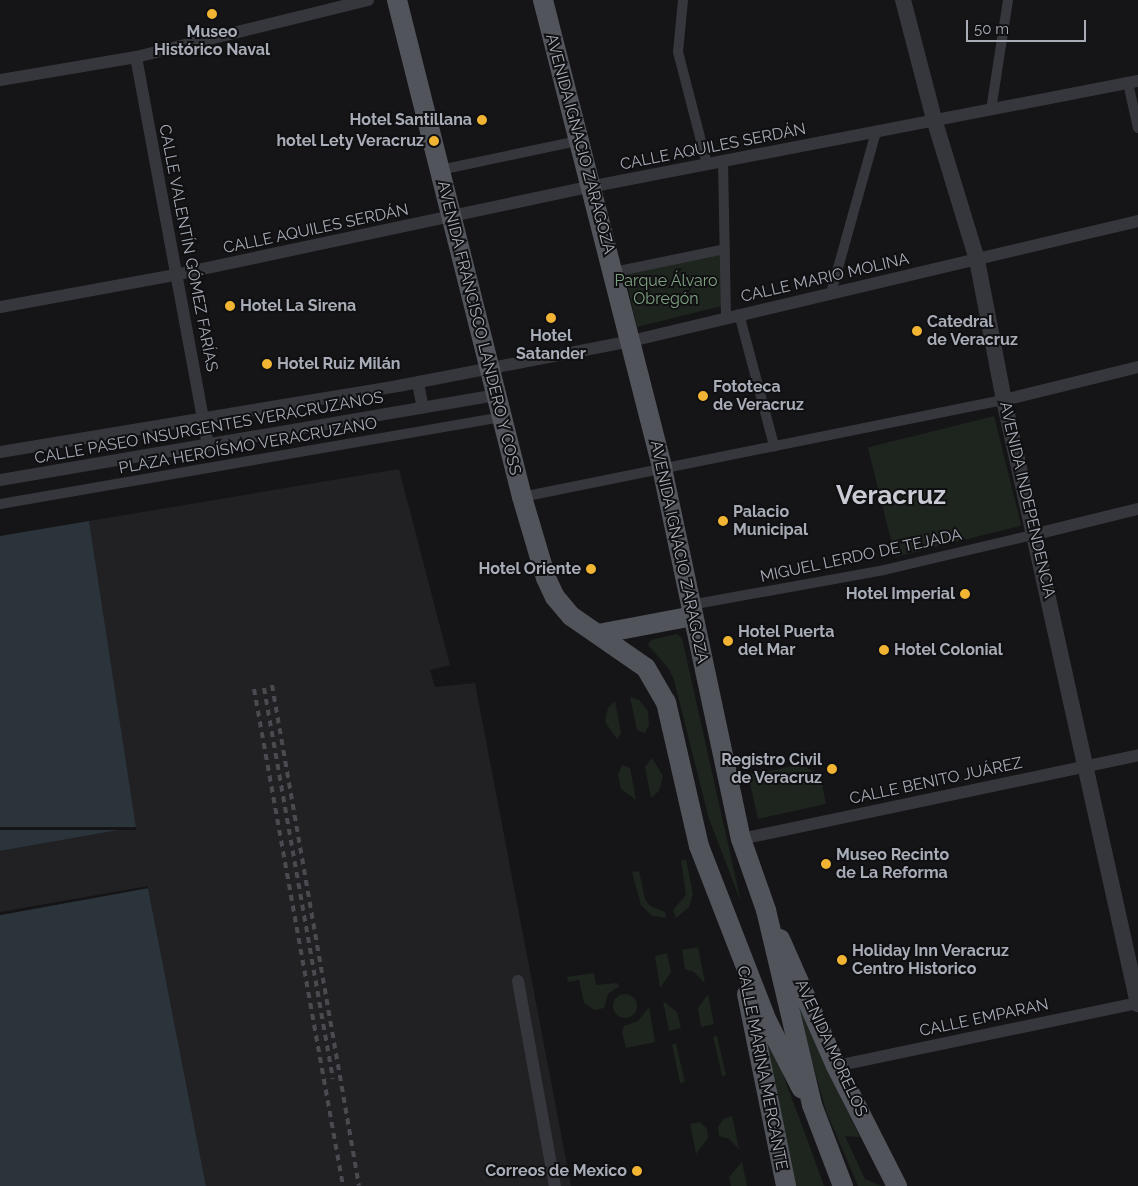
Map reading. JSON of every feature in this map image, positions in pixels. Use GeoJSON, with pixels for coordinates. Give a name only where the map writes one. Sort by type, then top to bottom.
{"type":"FeatureCollection","features":[{"type":"Feature","properties":{"kind":"main road","name":"AVENIDA FRANCISCO LANDERO Y COSS"},"geometry":{"type":"LineString","coordinates":[[398,0],[522,497],[555,597],[571,616],[598,634]]}},
{"type":"Feature","properties":{"kind":"main road","name":"AVENIDA IGNACIO ZARAGOZA"},"geometry":{"type":"LineString","coordinates":[[543,0],[589,187],[614,272],[662,468],[741,839],[766,910],[812,1105]]}},
{"type":"Feature","properties":{"kind":"main road"},"geometry":{"type":"LineString","coordinates":[[598,634],[692,610]]}},
{"type":"Feature","properties":{"kind":"main road","name":"CALLE MARINA MERCANTE"},"geometry":{"type":"LineString","coordinates":[[598,634],[646,668],[666,702],[699,846],[738,950],[785,1060],[812,1105]]}},
{"type":"Feature","properties":{"kind":"main road","name":"AVENIDA MORELOS"},"geometry":{"type":"LineString","coordinates":[[766,910],[836,1066],[897,1186]]}},
{"type":"Feature","properties":{"kind":"main road","name":"CALLE MARINA MERCANTE"},"geometry":{"type":"LineString","coordinates":[[738,950],[786,1186]]}},
{"type":"Feature","properties":{"kind":"main road"},"geometry":{"type":"LineString","coordinates":[[812,1105],[843,1186]]}},
{"type":"Feature","properties":{"kind":"street"},"geometry":{"type":"LineString","coordinates":[[0,80],[136,57],[368,0]]}},
{"type":"Feature","properties":{"kind":"street"},"geometry":{"type":"LineString","coordinates":[[683,0],[678,52],[707,164]]}},
{"type":"Feature","properties":{"kind":"street","name":"AVENIDA INDEPENDENCIA"},"geometry":{"type":"LineString","coordinates":[[903,0],[934,119],[977,260],[1004,400],[1036,534],[1138,1003]]}},
{"type":"Feature","properties":{"kind":"street"},"geometry":{"type":"LineString","coordinates":[[991,110],[1008,0]]}},
{"type":"Feature","properties":{"kind":"street","name":"CALLE VALENTÍN GÓMEZ FARÍAS"},"geometry":{"type":"LineString","coordinates":[[136,57],[174,275],[208,445]]}},
{"type":"Feature","properties":{"kind":"street"},"geometry":{"type":"LineString","coordinates":[[1133,82],[1138,128]]}},
{"type":"Feature","properties":{"kind":"street","name":"CALLE AQUILES SERDÁN"},"geometry":{"type":"LineString","coordinates":[[0,307],[174,275],[452,218],[589,187],[1133,82]]}},
{"type":"Feature","properties":{"kind":"street"},"geometry":{"type":"LineString","coordinates":[[831,293],[876,132]]}},
{"type":"Feature","properties":{"kind":"street"},"geometry":{"type":"LineString","coordinates":[[440,170],[578,141]]}},
{"type":"Feature","properties":{"kind":"street"},"geometry":{"type":"LineString","coordinates":[[724,161],[725,249],[732,315],[774,446]]}},
{"type":"Feature","properties":{"kind":"street","name":"CALLE MARIO MOLINA"},"geometry":{"type":"LineString","coordinates":[[490,369],[630,341],[732,315],[977,260],[1138,221]]}},
{"type":"Feature","properties":{"kind":"street"},"geometry":{"type":"LineString","coordinates":[[614,272],[725,249]]}},
{"type":"Feature","properties":{"kind":"street"},"geometry":{"type":"LineString","coordinates":[[522,497],[1004,400],[1138,367]]}},
{"type":"Feature","properties":{"kind":"street","name":"CALLE PASEO INSURGENTES VERACRUZANOS"},"geometry":{"type":"LineString","coordinates":[[0,452],[204,420],[490,369]]}},
{"type":"Feature","properties":{"kind":"street"},"geometry":{"type":"LineString","coordinates":[[418,383],[423,408]]}},
{"type":"Feature","properties":{"kind":"street","name":"CALLE PASEO INSURGENTES VERACRUZANOS"},"geometry":{"type":"LineString","coordinates":[[0,480],[496,395]]}},
{"type":"Feature","properties":{"kind":"street","name":"PLAZA HEROÍSMO VERACRUZANO"},"geometry":{"type":"LineString","coordinates":[[0,504],[502,418]]}},
{"type":"Feature","properties":{"kind":"street"},"geometry":{"type":"LineString","coordinates":[[1036,534],[1138,509]]}},
{"type":"Feature","properties":{"kind":"street","name":"MIGUEL LERDO DE TEJADA"},"geometry":{"type":"LineString","coordinates":[[692,610],[884,570],[1036,534]]}},
{"type":"Feature","properties":{"kind":"street","name":"CALLE BENITO JUÁREZ"},"geometry":{"type":"LineString","coordinates":[[741,839],[1138,755]]}},
{"type":"Feature","properties":{"kind":"street"},"geometry":{"type":"LineString","coordinates":[[518,981],[555,1186]]}},
{"type":"Feature","properties":{"kind":"street","name":"CALLE EMPARAN"},"geometry":{"type":"LineString","coordinates":[[836,1066],[1138,1003]]}},
{"type":"Feature","properties":{"kind":"shaded area"},"geometry":{"type":"Polygon","coordinates":[[[399,469],[450,665],[430,670],[435,687],[475,683],[571,1186],[206,1186],[148,888],[0,915],[0,851],[136,827],[89,521],[399,469]]]}},
{"type":"Feature","properties":{"kind":"shaded area"},"geometry":{"type":"Polygon","coordinates":[[[89,521],[136,827],[0,851],[0,536],[89,521]]]}},
{"type":"Feature","properties":{"kind":"shaded area"},"geometry":{"type":"Polygon","coordinates":[[[148,888],[206,1186],[0,1186],[0,915],[148,888]]]}},
{"type":"Feature","properties":{"kind":"green space","name":"Parque Álvaro Obregón"},"geometry":{"type":"Polygon","coordinates":[[[725,249],[726,305],[637,327],[624,270],[725,249]]]}},
{"type":"Feature","properties":{"kind":"green space"},"geometry":{"type":"Polygon","coordinates":[[[994,416],[1021,526],[895,557],[868,447],[994,416]]]}},
{"type":"Feature","properties":{"kind":"green space"},"geometry":{"type":"Polygon","coordinates":[[[677,634],[682,638],[741,902],[709,819],[674,680],[669,669],[648,645],[651,640],[677,634]]]}},
{"type":"Feature","properties":{"kind":"green space"},"geometry":{"type":"Polygon","coordinates":[[[630,697],[639,700],[648,711],[649,725],[645,733],[637,730],[630,697]]]}},
{"type":"Feature","properties":{"kind":"green space"},"geometry":{"type":"Polygon","coordinates":[[[615,701],[621,733],[617,739],[605,722],[608,708],[615,701]]]}},
{"type":"Feature","properties":{"kind":"green space"},"geometry":{"type":"Polygon","coordinates":[[[652,758],[663,776],[659,791],[651,798],[645,767],[652,758]]]}},
{"type":"Feature","properties":{"kind":"green space"},"geometry":{"type":"Polygon","coordinates":[[[803,764],[821,778],[826,804],[758,819],[748,775],[803,764]]]}},
{"type":"Feature","properties":{"kind":"green space"},"geometry":{"type":"Polygon","coordinates":[[[622,765],[630,768],[636,800],[621,789],[618,774],[622,765]]]}},
{"type":"Feature","properties":{"kind":"green space"},"geometry":{"type":"Polygon","coordinates":[[[686,859],[693,894],[689,907],[676,918],[673,910],[686,895],[681,861],[686,859]]]}},
{"type":"Feature","properties":{"kind":"green space"},"geometry":{"type":"Polygon","coordinates":[[[639,871],[645,899],[650,906],[665,912],[666,918],[652,916],[641,905],[632,872],[639,871]]]}},
{"type":"Feature","properties":{"kind":"green space"},"geometry":{"type":"Polygon","coordinates":[[[698,947],[705,983],[694,972],[685,969],[682,950],[698,947]]]}},
{"type":"Feature","properties":{"kind":"green space"},"geometry":{"type":"Polygon","coordinates":[[[667,953],[671,972],[660,988],[655,956],[667,953]]]}},
{"type":"Feature","properties":{"kind":"green space"},"geometry":{"type":"Polygon","coordinates":[[[594,973],[596,985],[617,983],[619,986],[608,994],[604,1008],[595,1010],[584,1003],[579,980],[568,982],[567,977],[594,973]]]}},
{"type":"Feature","properties":{"kind":"green space"},"geometry":{"type":"Polygon","coordinates":[[[620,994],[630,994],[637,1001],[637,1011],[630,1018],[620,1018],[613,1011],[613,1001],[620,994]]]}},
{"type":"Feature","properties":{"kind":"green space"},"geometry":{"type":"Polygon","coordinates":[[[708,994],[714,1024],[701,1027],[698,1008],[708,994]]]}},
{"type":"Feature","properties":{"kind":"green space"},"geometry":{"type":"Polygon","coordinates":[[[802,1000],[836,1088],[860,1137],[845,1136],[865,1179],[882,1186],[858,1186],[826,1111],[796,1003],[802,1000]]]}},
{"type":"Feature","properties":{"kind":"green space"},"geometry":{"type":"Polygon","coordinates":[[[663,1001],[677,1012],[681,1028],[669,1031],[663,1001]]]}},
{"type":"Feature","properties":{"kind":"green space"},"geometry":{"type":"Polygon","coordinates":[[[649,1007],[655,1042],[626,1048],[622,1032],[624,1026],[638,1021],[649,1007]]]}},
{"type":"Feature","properties":{"kind":"green space"},"geometry":{"type":"Polygon","coordinates":[[[763,1021],[810,1147],[824,1186],[793,1186],[763,1021]]]}},
{"type":"Feature","properties":{"kind":"green space"},"geometry":{"type":"Polygon","coordinates":[[[717,1036],[726,1075],[722,1076],[713,1037],[717,1036]]]}},
{"type":"Feature","properties":{"kind":"green space"},"geometry":{"type":"Polygon","coordinates":[[[672,1044],[676,1044],[685,1082],[680,1083],[672,1044]]]}},
{"type":"Feature","properties":{"kind":"green space"},"geometry":{"type":"Polygon","coordinates":[[[732,1116],[739,1149],[729,1139],[719,1136],[718,1127],[723,1119],[732,1116]]]}},
{"type":"Feature","properties":{"kind":"green space"},"geometry":{"type":"Polygon","coordinates":[[[700,1122],[707,1129],[708,1138],[696,1154],[690,1124],[700,1122]]]}},
{"type":"Feature","properties":{"kind":"green space"},"geometry":{"type":"Polygon","coordinates":[[[742,1162],[747,1186],[731,1186],[729,1177],[742,1162]]]}},
{"type":"Feature","properties":{"kind":"pier"},"geometry":{"type":"Polygon","coordinates":[[[0,827],[136,827],[136,830],[0,830],[0,827]]]}},
{"type":"Feature","properties":{"kind":"pier"},"geometry":{"type":"Polygon","coordinates":[[[148,886],[148,888],[0,915],[0,912],[148,886]]]}},
{"type":"Feature","properties":{"kind":"railway"},"geometry":{"type":"LineString","coordinates":[[272,685],[359,1186]]}},
{"type":"Feature","properties":{"kind":"railway"},"geometry":{"type":"LineString","coordinates":[[264,688],[333,1079]]}},
{"type":"Feature","properties":{"kind":"railway"},"geometry":{"type":"LineString","coordinates":[[254,689],[343,1186]]}},
{"type":"Feature","properties":{"kind":"place","name":"Museo Histórico Naval"},"geometry":{"type":"Point","coordinates":[212,14]}},
{"type":"Feature","properties":{"kind":"place","name":"Hotel Santillana"},"geometry":{"type":"Point","coordinates":[482,120]}},
{"type":"Feature","properties":{"kind":"place","name":"hotel Lety Veracruz"},"geometry":{"type":"Point","coordinates":[434,141]}},
{"type":"Feature","properties":{"kind":"place","name":"Hotel La Sirena"},"geometry":{"type":"Point","coordinates":[230,306]}},
{"type":"Feature","properties":{"kind":"place","name":"Hotel Satander"},"geometry":{"type":"Point","coordinates":[551,318]}},
{"type":"Feature","properties":{"kind":"place","name":"Catedral de Veracruz"},"geometry":{"type":"Point","coordinates":[917,331]}},
{"type":"Feature","properties":{"kind":"place","name":"Hotel Ruiz Milán"},"geometry":{"type":"Point","coordinates":[267,364]}},
{"type":"Feature","properties":{"kind":"place","name":"Fototeca de Veracruz"},"geometry":{"type":"Point","coordinates":[703,396]}},
{"type":"Feature","properties":{"kind":"place","name":"Palacio Municipal"},"geometry":{"type":"Point","coordinates":[723,521]}},
{"type":"Feature","properties":{"kind":"place","name":"Hotel Oriente"},"geometry":{"type":"Point","coordinates":[591,569]}},
{"type":"Feature","properties":{"kind":"place","name":"Hotel Imperial"},"geometry":{"type":"Point","coordinates":[965,594]}},
{"type":"Feature","properties":{"kind":"place","name":"Hotel Puerta del Mar"},"geometry":{"type":"Point","coordinates":[728,641]}},
{"type":"Feature","properties":{"kind":"place","name":"Hotel Colonial"},"geometry":{"type":"Point","coordinates":[884,650]}},
{"type":"Feature","properties":{"kind":"place","name":"Registro Civil de Veracruz"},"geometry":{"type":"Point","coordinates":[832,769]}},
{"type":"Feature","properties":{"kind":"place","name":"Museo Recinto de La Reforma"},"geometry":{"type":"Point","coordinates":[826,864]}},
{"type":"Feature","properties":{"kind":"place","name":"Holiday Inn Veracruz Centro Historico"},"geometry":{"type":"Point","coordinates":[842,960]}},
{"type":"Feature","properties":{"kind":"place","name":"Correos de Mexico"},"geometry":{"type":"Point","coordinates":[637,1171]}},
{"type":"Feature","properties":{"kind":"district","name":"Veracruz"},"geometry":{"type":"Point","coordinates":[891,496]}}]}
